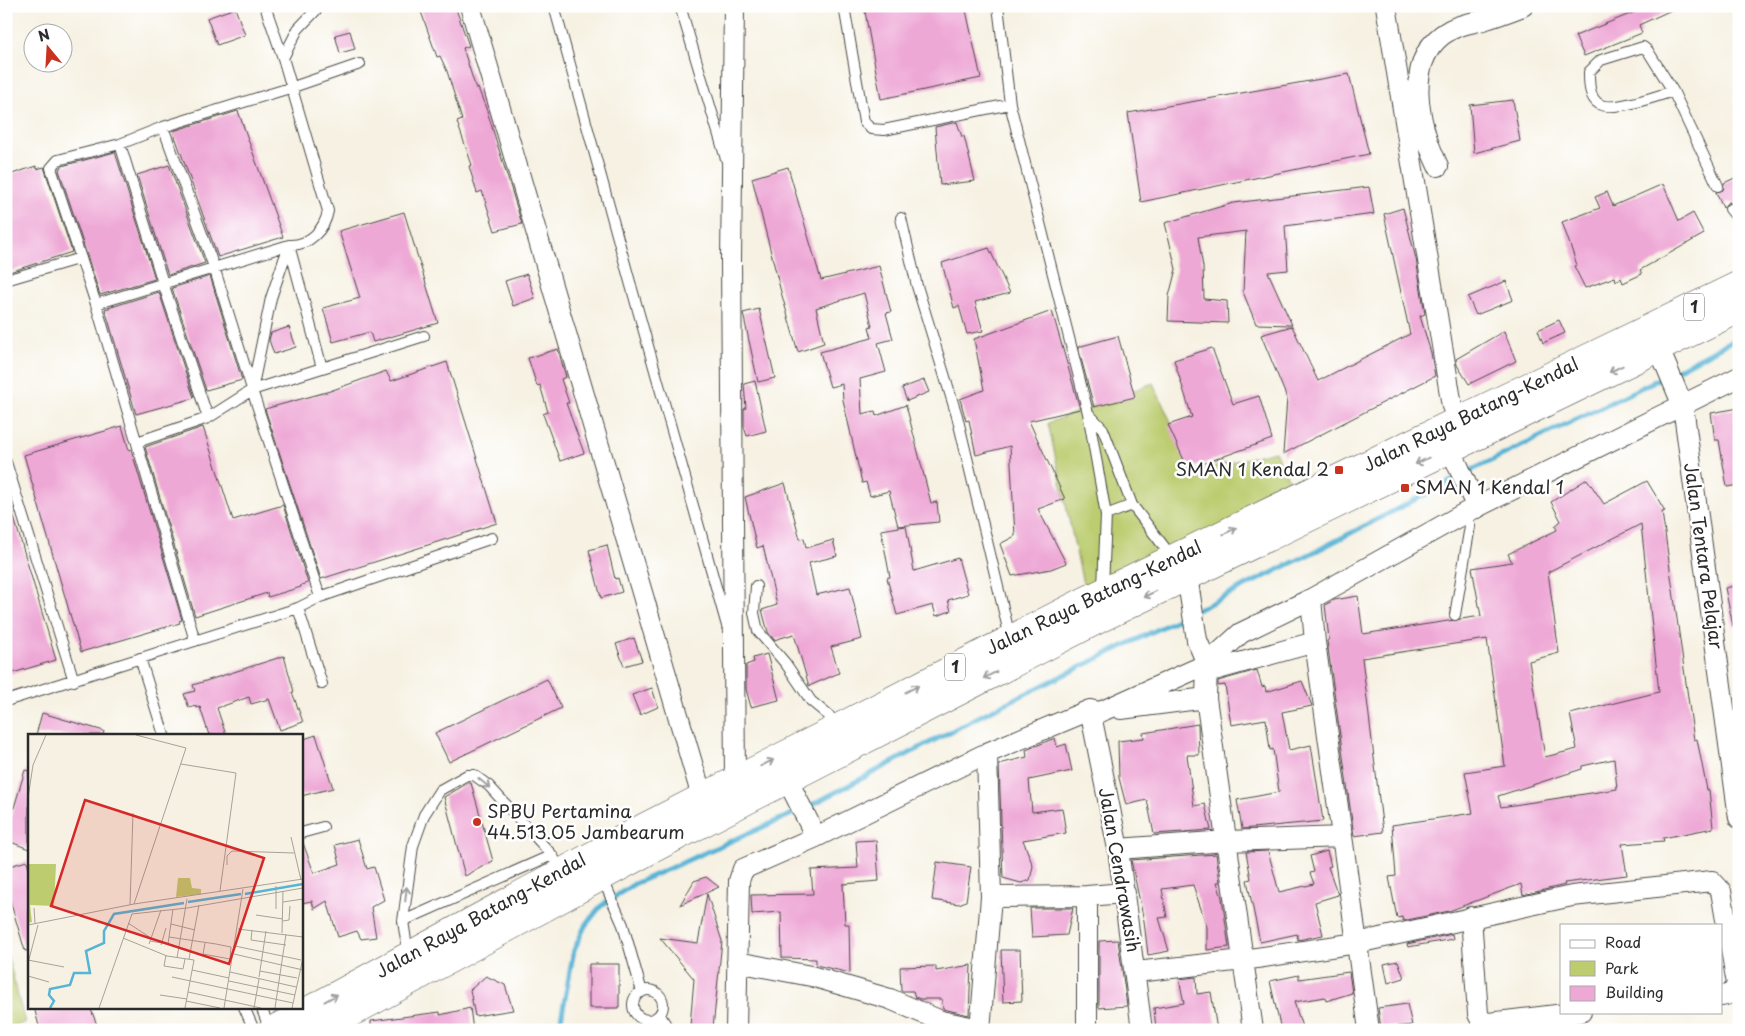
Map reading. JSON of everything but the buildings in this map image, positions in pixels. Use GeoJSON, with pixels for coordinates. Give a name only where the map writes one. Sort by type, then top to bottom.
{"type":"FeatureCollection","features":[{"type":"Feature","properties":{"kind":"highway","name":"Jalan Raya Batang-Kendal"},"geometry":{"type":"LineString","coordinates":[[319,1030],[413,965],[735,779],[841,725],[1013,650],[1180,567],[1458,421],[1659,348],[1739,285]]}},
{"type":"Feature","properties":{"kind":"highway","name":"Jalan Raya Batang-Kendal"},"geometry":{"type":"LineString","coordinates":[[564,877],[605,883],[793,790],[1103,592],[1180,567],[1455,458],[1659,348],[1739,309]]}},
{"type":"Feature","properties":{"kind":"highway","name":"Jalan Raya Batang-Kendal"},"geometry":{"type":"LineString","coordinates":[[272,1030],[413,965]]}},
{"type":"Feature","properties":{"kind":"street"},"geometry":{"type":"LineString","coordinates":[[470,6],[702,797]]}},
{"type":"Feature","properties":{"kind":"street"},"geometry":{"type":"LineString","coordinates":[[734,6],[732,179],[735,779]]}},
{"type":"Feature","properties":{"kind":"street"},"geometry":{"type":"LineString","coordinates":[[1386,6],[1452,406],[1458,421]]}},
{"type":"Feature","properties":{"kind":"street"},"geometry":{"type":"LineString","coordinates":[[1438,166],[1430,150],[1418,101],[1424,59],[1436,42],[1448,31],[1461,25],[1523,6]]}},
{"type":"Feature","properties":{"kind":"street","name":"Jalan Tentara Pelajar"},"geometry":{"type":"LineString","coordinates":[[1659,348],[1681,402],[1730,700],[1739,818]]}},
{"type":"Feature","properties":{"kind":"street"},"geometry":{"type":"LineString","coordinates":[[1207,668],[1241,633],[1311,599],[1472,506],[1681,402],[1739,377]]}},
{"type":"Feature","properties":{"kind":"street"},"geometry":{"type":"LineString","coordinates":[[1455,458],[1472,506]]}},
{"type":"Feature","properties":{"kind":"street"},"geometry":{"type":"LineString","coordinates":[[1180,567],[1207,668],[1206,698],[1253,1030]]}},
{"type":"Feature","properties":{"kind":"street"},"geometry":{"type":"LineString","coordinates":[[1311,599],[1315,642],[1369,1030]]}},
{"type":"Feature","properties":{"kind":"street"},"geometry":{"type":"LineString","coordinates":[[736,1030],[739,881],[743,869],[815,833],[987,754],[1094,711],[1207,668],[1315,642]]}},
{"type":"Feature","properties":{"kind":"street"},"geometry":{"type":"LineString","coordinates":[[1094,711],[1206,698]]}},
{"type":"Feature","properties":{"kind":"street","name":"Jalan Cendrawasih"},"geometry":{"type":"LineString","coordinates":[[1094,711],[1125,893],[1142,1030]]}},
{"type":"Feature","properties":{"kind":"street"},"geometry":{"type":"LineString","coordinates":[[737,962],[811,976],[890,999],[940,1021],[980,1029],[991,897],[987,754]]}},
{"type":"Feature","properties":{"kind":"street"},"geometry":{"type":"LineString","coordinates":[[793,790],[815,833]]}},
{"type":"Feature","properties":{"kind":"street"},"geometry":{"type":"LineString","coordinates":[[1118,849],[1226,841],[1342,837]]}},
{"type":"Feature","properties":{"kind":"street"},"geometry":{"type":"LineString","coordinates":[[1136,972],[1243,960],[1357,943],[1572,896],[1712,881],[1722,891],[1737,984],[1735,990],[1729,995],[1722,996]]}},
{"type":"Feature","properties":{"kind":"street"},"geometry":{"type":"LineString","coordinates":[[991,897],[1087,896],[1125,893]]}},
{"type":"Feature","properties":{"kind":"street"},"geometry":{"type":"LineString","coordinates":[[1087,896],[1087,1030]]}},
{"type":"Feature","properties":{"kind":"street"},"geometry":{"type":"LineString","coordinates":[[1471,917],[1478,1014],[1482,1022],[1489,1023],[1564,1014]]}},
{"type":"Feature","properties":{"kind":"lane"},"geometry":{"type":"LineString","coordinates":[[96,304],[290,245],[300,246],[316,234],[326,223],[328,211],[266,6]]}},
{"type":"Feature","properties":{"kind":"lane"},"geometry":{"type":"LineString","coordinates":[[283,58],[298,29],[320,6]]}},
{"type":"Feature","properties":{"kind":"lane"},"geometry":{"type":"LineString","coordinates":[[554,6],[735,653]]}},
{"type":"Feature","properties":{"kind":"lane"},"geometry":{"type":"LineString","coordinates":[[680,6],[732,179]]}},
{"type":"Feature","properties":{"kind":"lane"},"geometry":{"type":"LineString","coordinates":[[844,6],[864,122],[871,128],[884,130],[1010,104]]}},
{"type":"Feature","properties":{"kind":"lane"},"geometry":{"type":"LineString","coordinates":[[998,6],[1010,104],[1088,413],[1106,514],[1103,592]]}},
{"type":"Feature","properties":{"kind":"lane"},"geometry":{"type":"LineString","coordinates":[[1673,91],[1641,102],[1604,106],[1598,104],[1593,98],[1589,87],[1589,72],[1601,60],[1643,47],[1652,57],[1673,91],[1718,186]]}},
{"type":"Feature","properties":{"kind":"lane"},"geometry":{"type":"LineString","coordinates":[[195,641],[96,304],[51,168],[58,160],[120,144],[163,127],[360,64]]}},
{"type":"Feature","properties":{"kind":"lane"},"geometry":{"type":"LineString","coordinates":[[163,127],[214,267],[320,597]]}},
{"type":"Feature","properties":{"kind":"lane"},"geometry":{"type":"LineString","coordinates":[[120,144],[163,283],[208,418]]}},
{"type":"Feature","properties":{"kind":"lane"},"geometry":{"type":"LineString","coordinates":[[1730,209],[1739,220]]}},
{"type":"Feature","properties":{"kind":"lane"},"geometry":{"type":"LineString","coordinates":[[901,218],[917,286],[957,416],[1013,650]]}},
{"type":"Feature","properties":{"kind":"lane"},"geometry":{"type":"LineString","coordinates":[[290,245],[322,368]]}},
{"type":"Feature","properties":{"kind":"lane"},"geometry":{"type":"LineString","coordinates":[[252,390],[270,298],[290,245]]}},
{"type":"Feature","properties":{"kind":"lane"},"geometry":{"type":"LineString","coordinates":[[6,280],[81,258]]}},
{"type":"Feature","properties":{"kind":"lane"},"geometry":{"type":"LineString","coordinates":[[137,442],[208,418],[252,390],[424,336]]}},
{"type":"Feature","properties":{"kind":"lane"},"geometry":{"type":"LineString","coordinates":[[1088,413],[1103,429],[1132,505],[1180,567]]}},
{"type":"Feature","properties":{"kind":"lane"},"geometry":{"type":"LineString","coordinates":[[6,462],[74,681]]}},
{"type":"Feature","properties":{"kind":"lane"},"geometry":{"type":"LineString","coordinates":[[1106,514],[1132,505]]}},
{"type":"Feature","properties":{"kind":"lane"},"geometry":{"type":"LineString","coordinates":[[1455,615],[1472,506]]}},
{"type":"Feature","properties":{"kind":"lane"},"geometry":{"type":"LineString","coordinates":[[6,701],[74,681],[298,608],[320,597],[492,538]]}},
{"type":"Feature","properties":{"kind":"lane"},"geometry":{"type":"LineString","coordinates":[[756,586],[754,613],[758,631],[786,664],[811,701],[841,725]]}},
{"type":"Feature","properties":{"kind":"lane"},"geometry":{"type":"LineString","coordinates":[[298,608],[322,684]]}},
{"type":"Feature","properties":{"kind":"lane"},"geometry":{"type":"LineString","coordinates":[[140,658],[164,734]]}},
{"type":"Feature","properties":{"kind":"lane"},"geometry":{"type":"LineString","coordinates":[[403,921],[564,877],[489,786],[474,775],[467,775],[440,790],[424,815],[409,863],[403,921],[413,965]]}},
{"type":"Feature","properties":{"kind":"lane"},"geometry":{"type":"LineString","coordinates":[[302,833],[323,826]]}},
{"type":"Feature","properties":{"kind":"lane"},"geometry":{"type":"LineString","coordinates":[[605,883],[623,925],[642,992]]}},
{"type":"Feature","properties":{"kind":"lane"},"geometry":{"type":"LineString","coordinates":[[642,992],[653,992],[662,999],[660,1015],[649,1020],[639,1016],[634,1006],[635,1000],[642,992]]}},
{"type":"Feature","properties":{"kind":"lane"},"geometry":{"type":"LineString","coordinates":[[244,1008],[254,1030]]}},
{"type":"Feature","properties":{"kind":"lane"},"geometry":{"type":"LineString","coordinates":[[261,1008],[272,1030]]}},
{"type":"Feature","properties":{"kind":"lane"},"geometry":{"type":"LineString","coordinates":[[660,1015],[669,1030]]}},
{"type":"Feature","properties":{"kind":"green space"},"geometry":{"type":"Polygon","coordinates":[[[1153,383],[1194,472],[1275,451],[1295,493],[1085,593],[1048,423],[1153,383]]]}},
{"type":"Feature","properties":{"kind":"green space"},"geometry":{"type":"Polygon","coordinates":[[[6,950],[25,1023],[6,1028],[6,950]]]}},
{"type":"Feature","properties":{"kind":"waterway"},"geometry":{"type":"LineString","coordinates":[[1673,372],[1739,337]]}},
{"type":"Feature","properties":{"kind":"waterway"},"geometry":{"type":"LineString","coordinates":[[1466,473],[1665,376]]}},
{"type":"Feature","properties":{"kind":"waterway"},"geometry":{"type":"LineString","coordinates":[[1197,610],[1459,477]]}},
{"type":"Feature","properties":{"kind":"waterway"},"geometry":{"type":"LineString","coordinates":[[806,808],[982,715],[1189,614]]}},
{"type":"Feature","properties":{"kind":"waterway"},"geometry":{"type":"LineString","coordinates":[[559,1030],[574,950],[585,926],[601,906],[634,884],[799,811]]}},
{"type":"Feature","properties":{"kind":"place","name":"SMAN 1 Kendal 2"},"geometry":{"type":"Point","coordinates":[1339,470]}},
{"type":"Feature","properties":{"kind":"place","name":"SMAN 1 Kendal 1"},"geometry":{"type":"Point","coordinates":[1405,488]}},
{"type":"Feature","properties":{"kind":"place","name":"SPBU Pertamina 44.513.05 Jambearum"},"geometry":{"type":"Point","coordinates":[477,822]}}]}
